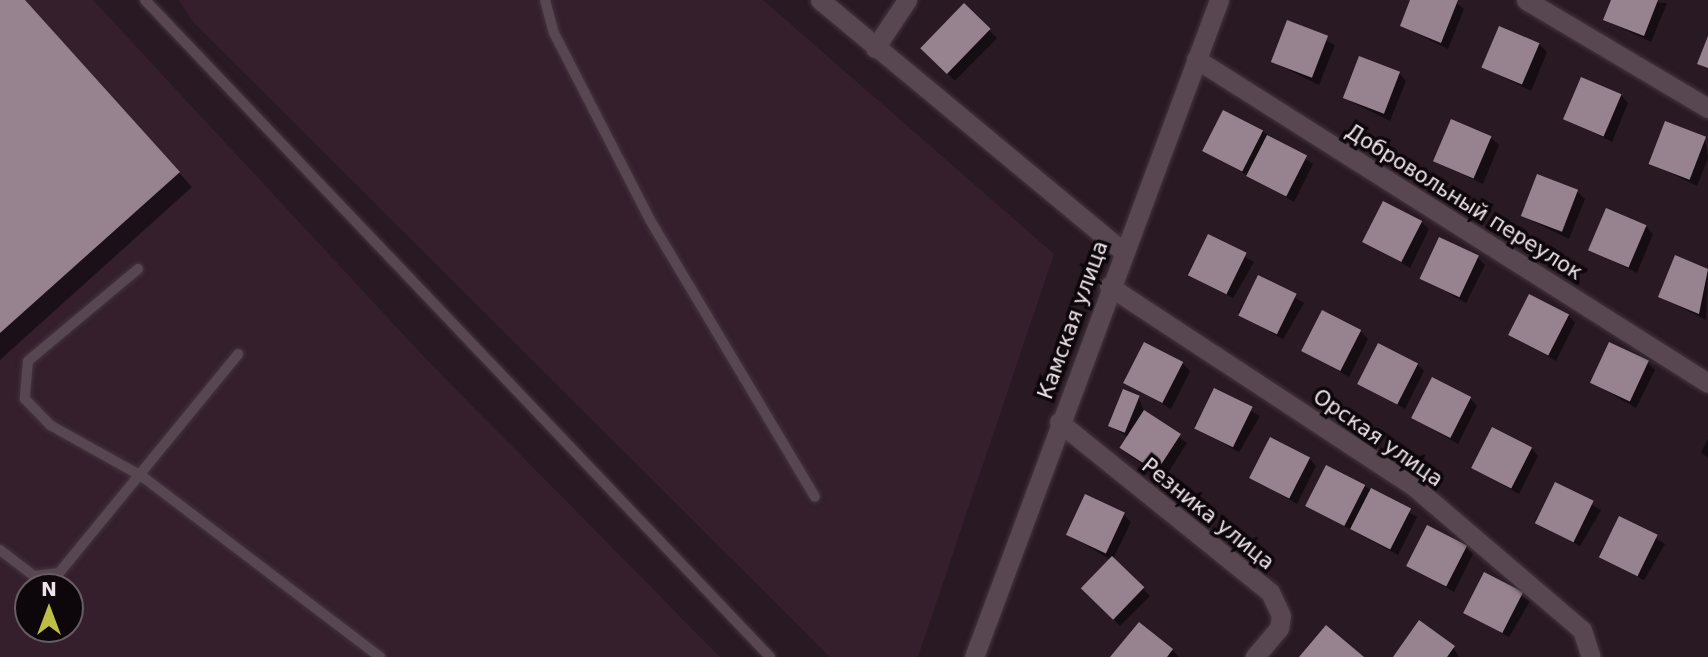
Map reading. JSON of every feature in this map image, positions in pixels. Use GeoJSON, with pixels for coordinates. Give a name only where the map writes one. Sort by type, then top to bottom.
{"type":"FeatureCollection","features":[{"type":"Feature","properties":{"kind":"street"},"geometry":{"type":"LineString","coordinates":[[820,0],[1122,251]]}},
{"type":"Feature","properties":{"kind":"street"},"geometry":{"type":"LineString","coordinates":[[875,48],[907,0]]}},
{"type":"Feature","properties":{"kind":"street","name":"Камская улица"},"geometry":{"type":"LineString","coordinates":[[974,657],[1122,251],[1219,0]]}},
{"type":"Feature","properties":{"kind":"street"},"geometry":{"type":"LineString","coordinates":[[1526,0],[1708,108]]}},
{"type":"Feature","properties":{"kind":"street","name":"Добровольный переулок"},"geometry":{"type":"LineString","coordinates":[[1196,59],[1708,383]]}},
{"type":"Feature","properties":{"kind":"street","name":"Орская улица"},"geometry":{"type":"LineString","coordinates":[[1109,286],[1411,484],[1583,630],[1591,657]]}},
{"type":"Feature","properties":{"kind":"street","name":"Резника улица"},"geometry":{"type":"LineString","coordinates":[[1059,422],[1270,592],[1281,616],[1279,628],[1255,657]]}},
{"type":"Feature","properties":{"kind":"lane"},"geometry":{"type":"LineString","coordinates":[[145,0],[770,657]]}},
{"type":"Feature","properties":{"kind":"lane"},"geometry":{"type":"LineString","coordinates":[[545,0],[554,33],[650,220],[815,497]]}},
{"type":"Feature","properties":{"kind":"lane"},"geometry":{"type":"LineString","coordinates":[[138,269],[28,361],[23,374],[25,399],[50,425],[143,477],[380,657]]}},
{"type":"Feature","properties":{"kind":"lane"},"geometry":{"type":"LineString","coordinates":[[0,550],[34,576],[59,573],[143,477],[238,354]]}},
{"type":"Feature","properties":{"kind":"shaded area"},"geometry":{"type":"Polygon","coordinates":[[[0,0],[93,0],[427,360],[720,657],[0,657],[0,0]]]}},
{"type":"Feature","properties":{"kind":"shaded area"},"geometry":{"type":"Polygon","coordinates":[[[179,0],[763,0],[1054,254],[918,657],[830,657],[194,23],[179,0]]]}},
{"type":"Feature","properties":{"kind":"building"},"geometry":{"type":"Polygon","coordinates":[[[0,0],[25,0],[180,172],[0,333],[0,0]]]}},
{"type":"Feature","properties":{"kind":"building"},"geometry":{"type":"Polygon","coordinates":[[[1410,0],[1458,0],[1441,43],[1400,26],[1410,0]]]}},
{"type":"Feature","properties":{"kind":"building"},"geometry":{"type":"Polygon","coordinates":[[[1611,0],[1658,0],[1644,36],[1603,20],[1611,0]]]}},
{"type":"Feature","properties":{"kind":"building"},"geometry":{"type":"Polygon","coordinates":[[[964,3],[991,29],[947,74],[920,48],[964,3]]]}},
{"type":"Feature","properties":{"kind":"building"},"geometry":{"type":"Polygon","coordinates":[[[1287,20],[1328,36],[1312,78],[1271,62],[1287,20]]]}},
{"type":"Feature","properties":{"kind":"building"},"geometry":{"type":"Polygon","coordinates":[[[1499,26],[1540,43],[1522,85],[1481,67],[1499,26]]]}},
{"type":"Feature","properties":{"kind":"building"},"geometry":{"type":"Polygon","coordinates":[[[1708,36],[1708,68],[1697,64],[1708,36]]]}},
{"type":"Feature","properties":{"kind":"building"},"geometry":{"type":"Polygon","coordinates":[[[1359,56],[1400,72],[1384,114],[1343,98],[1359,56]]]}},
{"type":"Feature","properties":{"kind":"building"},"geometry":{"type":"Polygon","coordinates":[[[1581,77],[1622,94],[1604,137],[1563,119],[1581,77]]]}},
{"type":"Feature","properties":{"kind":"building"},"geometry":{"type":"Polygon","coordinates":[[[1223,110],[1263,130],[1242,171],[1202,151],[1223,110]]]}},
{"type":"Feature","properties":{"kind":"building"},"geometry":{"type":"Polygon","coordinates":[[[1451,119],[1492,136],[1474,179],[1433,161],[1451,119]]]}},
{"type":"Feature","properties":{"kind":"building"},"geometry":{"type":"Polygon","coordinates":[[[1665,121],[1706,137],[1690,180],[1649,164],[1665,121]]]}},
{"type":"Feature","properties":{"kind":"building"},"geometry":{"type":"Polygon","coordinates":[[[1267,135],[1307,155],[1286,196],[1246,176],[1267,135]]]}},
{"type":"Feature","properties":{"kind":"building"},"geometry":{"type":"Polygon","coordinates":[[[1537,174],[1578,190],[1562,232],[1521,216],[1537,174]]]}},
{"type":"Feature","properties":{"kind":"building"},"geometry":{"type":"Polygon","coordinates":[[[1383,201],[1422,221],[1401,262],[1362,242],[1383,201]]]}},
{"type":"Feature","properties":{"kind":"building"},"geometry":{"type":"Polygon","coordinates":[[[1606,208],[1647,225],[1629,268],[1588,250],[1606,208]]]}},
{"type":"Feature","properties":{"kind":"building"},"geometry":{"type":"Polygon","coordinates":[[[1208,234],[1247,253],[1226,294],[1188,275],[1208,234]]]}},
{"type":"Feature","properties":{"kind":"building"},"geometry":{"type":"Polygon","coordinates":[[[1439,237],[1479,256],[1459,297],[1420,279],[1439,237]]]}},
{"type":"Feature","properties":{"kind":"building"},"geometry":{"type":"Polygon","coordinates":[[[1675,255],[1708,269],[1699,314],[1658,297],[1675,255]]]}},
{"type":"Feature","properties":{"kind":"building"},"geometry":{"type":"Polygon","coordinates":[[[1258,275],[1297,294],[1277,334],[1238,315],[1258,275]]]}},
{"type":"Feature","properties":{"kind":"building"},"geometry":{"type":"Polygon","coordinates":[[[1529,294],[1569,314],[1548,355],[1508,335],[1529,294]]]}},
{"type":"Feature","properties":{"kind":"building"},"geometry":{"type":"Polygon","coordinates":[[[1322,310],[1361,330],[1340,371],[1301,351],[1322,310]]]}},
{"type":"Feature","properties":{"kind":"building"},"geometry":{"type":"Polygon","coordinates":[[[1144,342],[1183,362],[1162,403],[1123,383],[1144,342]]]}},
{"type":"Feature","properties":{"kind":"building"},"geometry":{"type":"Polygon","coordinates":[[[1609,342],[1649,361],[1630,401],[1590,383],[1609,342]]]}},
{"type":"Feature","properties":{"kind":"building"},"geometry":{"type":"Polygon","coordinates":[[[1378,343],[1418,363],[1397,404],[1357,384],[1378,343]]]}},
{"type":"Feature","properties":{"kind":"building"},"geometry":{"type":"Polygon","coordinates":[[[1432,377],[1471,397],[1450,438],[1411,418],[1432,377]]]}},
{"type":"Feature","properties":{"kind":"building"},"geometry":{"type":"Polygon","coordinates":[[[1214,388],[1253,407],[1233,447],[1194,428],[1214,388]]]}},
{"type":"Feature","properties":{"kind":"building"},"geometry":{"type":"Polygon","coordinates":[[[1123,389],[1140,396],[1125,433],[1108,426],[1123,389]]]}},
{"type":"Feature","properties":{"kind":"building"},"geometry":{"type":"Polygon","coordinates":[[[1144,410],[1181,434],[1156,472],[1119,448],[1144,410]]]}},
{"type":"Feature","properties":{"kind":"building"},"geometry":{"type":"Polygon","coordinates":[[[1492,427],[1532,447],[1511,488],[1471,468],[1492,427]]]}},
{"type":"Feature","properties":{"kind":"building"},"geometry":{"type":"Polygon","coordinates":[[[1270,437],[1310,457],[1289,498],[1249,478],[1270,437]]]}},
{"type":"Feature","properties":{"kind":"building"},"geometry":{"type":"Polygon","coordinates":[[[1326,465],[1365,485],[1344,526],[1305,506],[1326,465]]]}},
{"type":"Feature","properties":{"kind":"building"},"geometry":{"type":"Polygon","coordinates":[[[1555,482],[1594,501],[1573,542],[1535,523],[1555,482]]]}},
{"type":"Feature","properties":{"kind":"building"},"geometry":{"type":"Polygon","coordinates":[[[1371,488],[1411,508],[1390,549],[1350,529],[1371,488]]]}},
{"type":"Feature","properties":{"kind":"building"},"geometry":{"type":"Polygon","coordinates":[[[1085,494],[1125,513],[1106,553],[1066,535],[1085,494]]]}},
{"type":"Feature","properties":{"kind":"building"},"geometry":{"type":"Polygon","coordinates":[[[1619,516],[1658,535],[1637,576],[1599,557],[1619,516]]]}},
{"type":"Feature","properties":{"kind":"building"},"geometry":{"type":"Polygon","coordinates":[[[1427,525],[1467,545],[1446,586],[1406,566],[1427,525]]]}},
{"type":"Feature","properties":{"kind":"building"},"geometry":{"type":"Polygon","coordinates":[[[1112,556],[1144,587],[1113,620],[1081,588],[1112,556]]]}},
{"type":"Feature","properties":{"kind":"building"},"geometry":{"type":"Polygon","coordinates":[[[1484,572],[1523,592],[1502,633],[1463,613],[1484,572]]]}},
{"type":"Feature","properties":{"kind":"building"},"geometry":{"type":"Polygon","coordinates":[[[1419,620],[1455,646],[1447,657],[1393,657],[1419,620]]]}},
{"type":"Feature","properties":{"kind":"building"},"geometry":{"type":"Polygon","coordinates":[[[1139,622],[1173,649],[1167,657],[1110,657],[1139,622]]]}},
{"type":"Feature","properties":{"kind":"building"},"geometry":{"type":"Polygon","coordinates":[[[1326,625],[1364,657],[1299,657],[1326,625]]]}}]}
